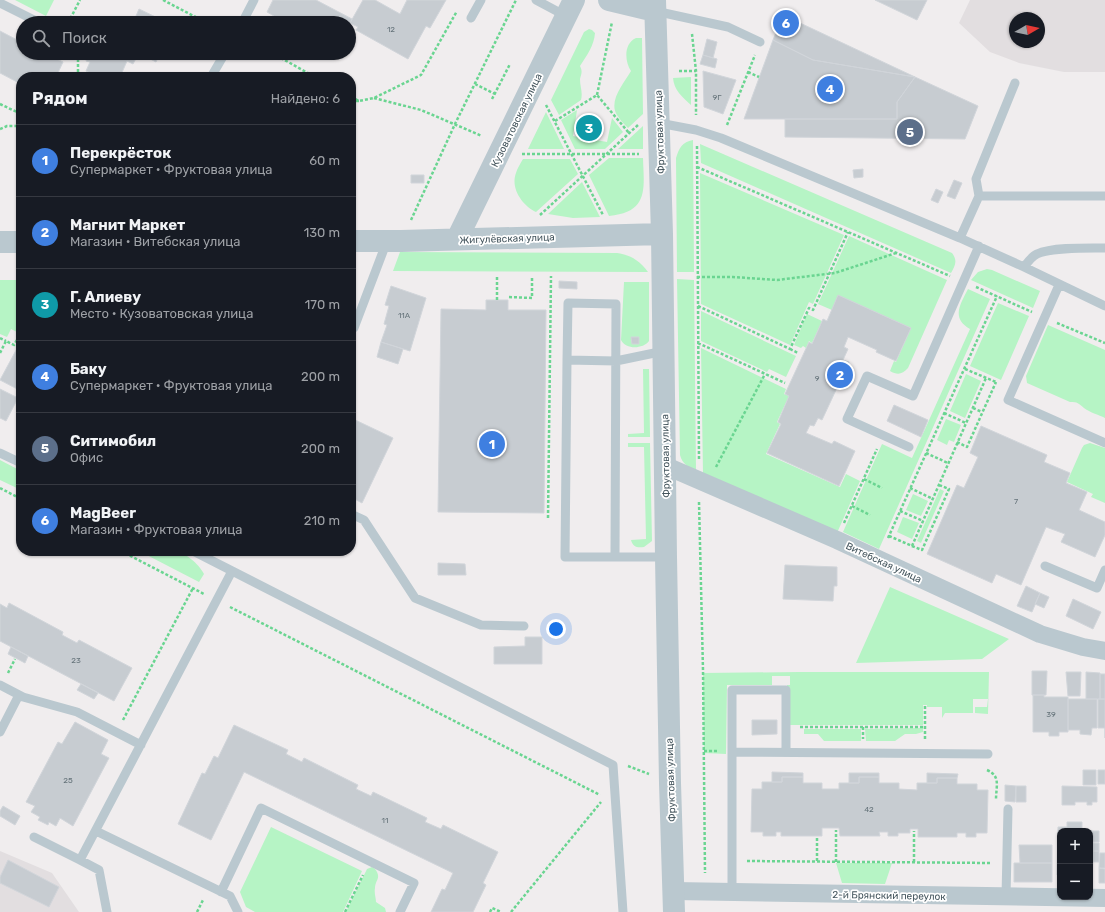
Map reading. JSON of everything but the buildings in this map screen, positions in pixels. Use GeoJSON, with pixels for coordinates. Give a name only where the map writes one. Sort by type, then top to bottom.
{"type":"FeatureCollection","features":[{"type":"Feature","properties":{"kind":"street"},"geometry":{"type":"LineString","coordinates":[[612,8],[655,6]]}},
{"type":"Feature","properties":{"kind":"street","name":"Фруктовая улица"},"geometry":{"type":"LineString","coordinates":[[655,6],[649,123],[662,234],[670,783],[674,902]]}},
{"type":"Feature","properties":{"kind":"street","name":"Кузоватовская улица"},"geometry":{"type":"LineString","coordinates":[[457,239],[570,8]]}},
{"type":"Feature","properties":{"kind":"street","name":"Жигулёвская улица"},"geometry":{"type":"LineString","coordinates":[[356,241],[662,234]]}},
{"type":"Feature","properties":{"kind":"street"},"geometry":{"type":"LineString","coordinates":[[0,242],[16,242]]}},
{"type":"Feature","properties":{"kind":"street","name":"Витебская улица"},"geometry":{"type":"LineString","coordinates":[[666,466],[836,540],[1040,634],[1083,647],[1105,651]]}},
{"type":"Feature","properties":{"kind":"street","name":"2-й Брянский переулок"},"geometry":{"type":"LineString","coordinates":[[674,902],[705,892],[1105,898]]}},
{"type":"Feature","properties":{"kind":"lane"},"geometry":{"type":"LineString","coordinates":[[243,0],[253,2],[246,16]]}},
{"type":"Feature","properties":{"kind":"lane"},"geometry":{"type":"LineString","coordinates":[[471,18],[481,0]]}},
{"type":"Feature","properties":{"kind":"lane"},"geometry":{"type":"LineString","coordinates":[[536,0],[570,8]]}},
{"type":"Feature","properties":{"kind":"lane"},"geometry":{"type":"LineString","coordinates":[[0,3],[26,16]]}},
{"type":"Feature","properties":{"kind":"lane"},"geometry":{"type":"LineString","coordinates":[[655,6],[690,19],[728,27],[760,42]]}},
{"type":"Feature","properties":{"kind":"lane"},"geometry":{"type":"LineString","coordinates":[[214,72],[221,60]]}},
{"type":"Feature","properties":{"kind":"lane"},"geometry":{"type":"LineString","coordinates":[[960,238],[979,196],[976,179],[1015,83]]}},
{"type":"Feature","properties":{"kind":"lane"},"geometry":{"type":"LineString","coordinates":[[649,123],[696,130],[721,138],[979,246],[1105,306]]}},
{"type":"Feature","properties":{"kind":"lane"},"geometry":{"type":"LineString","coordinates":[[979,196],[1105,196]]}},
{"type":"Feature","properties":{"kind":"lane"},"geometry":{"type":"LineString","coordinates":[[356,323],[387,241]]}},
{"type":"Feature","properties":{"kind":"lane"},"geometry":{"type":"LineString","coordinates":[[909,447],[847,419],[867,376],[913,396],[979,246]]}},
{"type":"Feature","properties":{"kind":"lane"},"geometry":{"type":"LineString","coordinates":[[1024,267],[1035,254],[1071,249],[1105,248]]}},
{"type":"Feature","properties":{"kind":"lane"},"geometry":{"type":"LineString","coordinates":[[1059,285],[1008,400],[1105,443]]}},
{"type":"Feature","properties":{"kind":"lane"},"geometry":{"type":"LineString","coordinates":[[615,557],[616,304],[568,303],[565,557],[615,557],[666,557]]}},
{"type":"Feature","properties":{"kind":"lane"},"geometry":{"type":"LineString","coordinates":[[567,360],[616,361],[664,351]]}},
{"type":"Feature","properties":{"kind":"lane"},"geometry":{"type":"LineString","coordinates":[[0,452],[16,460]]}},
{"type":"Feature","properties":{"kind":"lane"},"geometry":{"type":"LineString","coordinates":[[356,516],[364,520],[415,598],[481,625],[524,626]]}},
{"type":"Feature","properties":{"kind":"lane"},"geometry":{"type":"LineString","coordinates":[[203,556],[613,765],[623,912]]}},
{"type":"Feature","properties":{"kind":"lane"},"geometry":{"type":"LineString","coordinates":[[1045,566],[1097,588],[1105,570]]}},
{"type":"Feature","properties":{"kind":"lane"},"geometry":{"type":"LineString","coordinates":[[80,860],[232,571]]}},
{"type":"Feature","properties":{"kind":"lane"},"geometry":{"type":"LineString","coordinates":[[0,685],[20,695],[77,712],[140,745]]}},
{"type":"Feature","properties":{"kind":"lane"},"geometry":{"type":"LineString","coordinates":[[732,892],[732,690],[786,690],[786,752]]}},
{"type":"Feature","properties":{"kind":"lane"},"geometry":{"type":"LineString","coordinates":[[0,732],[20,695]]}},
{"type":"Feature","properties":{"kind":"lane"},"geometry":{"type":"LineString","coordinates":[[732,752],[988,754]]}},
{"type":"Feature","properties":{"kind":"lane"},"geometry":{"type":"LineString","coordinates":[[221,892],[261,808],[414,883],[400,912]]}},
{"type":"Feature","properties":{"kind":"lane"},"geometry":{"type":"LineString","coordinates":[[1006,896],[1008,809]]}},
{"type":"Feature","properties":{"kind":"lane"},"geometry":{"type":"LineString","coordinates":[[96,831],[230,896],[238,912]]}},
{"type":"Feature","properties":{"kind":"lane"},"geometry":{"type":"LineString","coordinates":[[34,837],[98,870],[107,912]]}},
{"type":"Feature","properties":{"kind":"path"},"geometry":{"type":"LineString","coordinates":[[72,16],[80,0]]}},
{"type":"Feature","properties":{"kind":"path"},"geometry":{"type":"LineString","coordinates":[[163,0],[194,16]]}},
{"type":"Feature","properties":{"kind":"path"},"geometry":{"type":"LineString","coordinates":[[409,222],[516,0]]}},
{"type":"Feature","properties":{"kind":"path"},"geometry":{"type":"LineString","coordinates":[[356,100],[359,101],[374,98],[422,75],[459,7]]}},
{"type":"Feature","properties":{"kind":"path"},"geometry":{"type":"LineString","coordinates":[[555,121],[597,95],[612,8]]}},
{"type":"Feature","properties":{"kind":"path"},"geometry":{"type":"LineString","coordinates":[[690,19],[696,72],[699,460]]}},
{"type":"Feature","properties":{"kind":"path"},"geometry":{"type":"LineString","coordinates":[[721,138],[760,42]]}},
{"type":"Feature","properties":{"kind":"path"},"geometry":{"type":"LineString","coordinates":[[78,60],[78,72]]}},
{"type":"Feature","properties":{"kind":"path"},"geometry":{"type":"LineString","coordinates":[[285,60],[306,72]]}},
{"type":"Feature","properties":{"kind":"path"},"geometry":{"type":"LineString","coordinates":[[492,99],[510,64]]}},
{"type":"Feature","properties":{"kind":"path"},"geometry":{"type":"LineString","coordinates":[[677,71],[696,72]]}},
{"type":"Feature","properties":{"kind":"path"},"geometry":{"type":"LineString","coordinates":[[748,72],[759,77]]}},
{"type":"Feature","properties":{"kind":"path"},"geometry":{"type":"LineString","coordinates":[[534,82],[605,219]]}},
{"type":"Feature","properties":{"kind":"path"},"geometry":{"type":"LineString","coordinates":[[475,84],[494,94]]}},
{"type":"Feature","properties":{"kind":"path"},"geometry":{"type":"LineString","coordinates":[[597,95],[629,133]]}},
{"type":"Feature","properties":{"kind":"path"},"geometry":{"type":"LineString","coordinates":[[374,98],[421,110],[482,136]]}},
{"type":"Feature","properties":{"kind":"path"},"geometry":{"type":"LineString","coordinates":[[0,104],[16,112]]}},
{"type":"Feature","properties":{"kind":"path"},"geometry":{"type":"LineString","coordinates":[[543,112],[546,104]]}},
{"type":"Feature","properties":{"kind":"path"},"geometry":{"type":"LineString","coordinates":[[540,215],[629,133],[649,123]]}},
{"type":"Feature","properties":{"kind":"path"},"geometry":{"type":"LineString","coordinates":[[0,128],[6,126],[16,126]]}},
{"type":"Feature","properties":{"kind":"path"},"geometry":{"type":"LineString","coordinates":[[519,160],[525,147]]}},
{"type":"Feature","properties":{"kind":"path"},"geometry":{"type":"LineString","coordinates":[[522,154],[646,154]]}},
{"type":"Feature","properties":{"kind":"path"},"geometry":{"type":"LineString","coordinates":[[697,167],[1105,343]]}},
{"type":"Feature","properties":{"kind":"path"},"geometry":{"type":"LineString","coordinates":[[535,213],[546,216]]}},
{"type":"Feature","properties":{"kind":"path"},"geometry":{"type":"LineString","coordinates":[[790,349],[809,308],[813,310],[848,232]]}},
{"type":"Feature","properties":{"kind":"path"},"geometry":{"type":"LineString","coordinates":[[698,277],[733,277],[777,280],[830,274],[896,253]]}},
{"type":"Feature","properties":{"kind":"path"},"geometry":{"type":"LineString","coordinates":[[497,276],[497,300]]}},
{"type":"Feature","properties":{"kind":"path"},"geometry":{"type":"LineString","coordinates":[[509,297],[532,298],[532,276]]}},
{"type":"Feature","properties":{"kind":"path"},"geometry":{"type":"LineString","coordinates":[[548,518],[551,276]]}},
{"type":"Feature","properties":{"kind":"path"},"geometry":{"type":"LineString","coordinates":[[939,485],[950,490],[922,550],[889,537],[997,296]]}},
{"type":"Feature","properties":{"kind":"path"},"geometry":{"type":"LineString","coordinates":[[698,306],[798,353]]}},
{"type":"Feature","properties":{"kind":"path"},"geometry":{"type":"LineString","coordinates":[[0,338],[14,345],[16,341]]}},
{"type":"Feature","properties":{"kind":"path"},"geometry":{"type":"LineString","coordinates":[[0,353],[6,341]]}},
{"type":"Feature","properties":{"kind":"path"},"geometry":{"type":"LineString","coordinates":[[698,342],[785,383]]}},
{"type":"Feature","properties":{"kind":"path"},"geometry":{"type":"LineString","coordinates":[[964,368],[1013,390]]}},
{"type":"Feature","properties":{"kind":"path"},"geometry":{"type":"LineString","coordinates":[[707,484],[765,374]]}},
{"type":"Feature","properties":{"kind":"path"},"geometry":{"type":"LineString","coordinates":[[912,546],[986,378]]}},
{"type":"Feature","properties":{"kind":"path"},"geometry":{"type":"LineString","coordinates":[[957,442],[967,447],[996,382]]}},
{"type":"Feature","properties":{"kind":"path"},"geometry":{"type":"LineString","coordinates":[[973,408],[982,412]]}},
{"type":"Feature","properties":{"kind":"path"},"geometry":{"type":"LineString","coordinates":[[944,413],[966,423]]}},
{"type":"Feature","properties":{"kind":"path"},"geometry":{"type":"LineString","coordinates":[[836,540],[884,436]]}},
{"type":"Feature","properties":{"kind":"path"},"geometry":{"type":"LineString","coordinates":[[926,453],[948,463]]}},
{"type":"Feature","properties":{"kind":"path"},"geometry":{"type":"LineString","coordinates":[[864,479],[882,488]]}},
{"type":"Feature","properties":{"kind":"path"},"geometry":{"type":"LineString","coordinates":[[0,488],[16,496]]}},
{"type":"Feature","properties":{"kind":"path"},"geometry":{"type":"LineString","coordinates":[[910,488],[932,499]]}},
{"type":"Feature","properties":{"kind":"path"},"geometry":{"type":"LineString","coordinates":[[700,501],[705,892]]}},
{"type":"Feature","properties":{"kind":"path"},"geometry":{"type":"LineString","coordinates":[[852,506],[870,515]]}},
{"type":"Feature","properties":{"kind":"path"},"geometry":{"type":"LineString","coordinates":[[900,511],[923,521]]}},
{"type":"Feature","properties":{"kind":"path"},"geometry":{"type":"LineString","coordinates":[[131,556],[605,797],[512,912]]}},
{"type":"Feature","properties":{"kind":"path"},"geometry":{"type":"LineString","coordinates":[[117,720],[124,720],[193,588]]}},
{"type":"Feature","properties":{"kind":"path"},"geometry":{"type":"LineString","coordinates":[[786,727],[925,728],[925,706]]}},
{"type":"Feature","properties":{"kind":"path"},"geometry":{"type":"LineString","coordinates":[[613,765],[629,766],[670,783]]}},
{"type":"Feature","properties":{"kind":"path"},"geometry":{"type":"LineString","coordinates":[[986,769],[994,773],[997,778],[996,802]]}},
{"type":"Feature","properties":{"kind":"path"},"geometry":{"type":"LineString","coordinates":[[836,830],[836,862]]}},
{"type":"Feature","properties":{"kind":"path"},"geometry":{"type":"LineString","coordinates":[[914,831],[914,862]]}},
{"type":"Feature","properties":{"kind":"path"},"geometry":{"type":"LineString","coordinates":[[817,838],[817,862]]}},
{"type":"Feature","properties":{"kind":"path"},"geometry":{"type":"LineString","coordinates":[[345,912],[369,862]]}},
{"type":"Feature","properties":{"kind":"path"},"geometry":{"type":"LineString","coordinates":[[731,862],[1006,863]]}},
{"type":"Feature","properties":{"kind":"path"},"geometry":{"type":"LineString","coordinates":[[490,912],[492,908],[501,912]]}},
{"type":"Feature","properties":{"kind":"shaded area"},"geometry":{"type":"Polygon","coordinates":[[[970,0],[1105,0],[1105,72],[1064,72],[1019,63],[990,52],[959,23],[970,0]]]}},
{"type":"Feature","properties":{"kind":"shaded area"},"geometry":{"type":"Polygon","coordinates":[[[0,851],[52,873],[79,912],[0,912],[0,851]]]}},
{"type":"Feature","properties":{"kind":"green space"},"geometry":{"type":"Polygon","coordinates":[[[15,0],[54,0],[46,16],[15,0]]]}},
{"type":"Feature","properties":{"kind":"green space"},"geometry":{"type":"Polygon","coordinates":[[[589,29],[595,33],[592,46],[580,66],[582,71],[580,79],[582,94],[581,100],[559,115],[551,100],[584,32],[589,29]]]}},
{"type":"Feature","properties":{"kind":"green space"},"geometry":{"type":"Polygon","coordinates":[[[636,38],[642,38],[643,114],[628,128],[617,115],[614,104],[618,92],[631,71],[627,63],[626,53],[629,44],[636,38]]]}},
{"type":"Feature","properties":{"kind":"green space"},"geometry":{"type":"Polygon","coordinates":[[[691,77],[691,105],[677,90],[673,78],[691,77]]]}},
{"type":"Feature","properties":{"kind":"green space"},"geometry":{"type":"Polygon","coordinates":[[[577,110],[573,136],[607,142],[612,118],[623,132],[605,149],[575,149],[561,120],[577,110]]]}},
{"type":"Feature","properties":{"kind":"green space"},"geometry":{"type":"Polygon","coordinates":[[[546,112],[564,149],[528,149],[546,112]]]}},
{"type":"Feature","properties":{"kind":"green space"},"geometry":{"type":"Polygon","coordinates":[[[643,126],[643,149],[618,149],[643,126]]]}},
{"type":"Feature","properties":{"kind":"green space"},"geometry":{"type":"Polygon","coordinates":[[[693,140],[694,272],[677,272],[676,158],[678,151],[682,146],[686,142],[693,140]]]}},
{"type":"Feature","properties":{"kind":"green space"},"geometry":{"type":"Polygon","coordinates":[[[700,144],[952,253],[955,261],[954,268],[951,273],[701,163],[700,144]]]}},
{"type":"Feature","properties":{"kind":"green space"},"geometry":{"type":"Polygon","coordinates":[[[609,158],[643,158],[644,180],[641,197],[638,204],[631,210],[622,214],[609,216],[589,175],[609,158]]]}},
{"type":"Feature","properties":{"kind":"green space"},"geometry":{"type":"Polygon","coordinates":[[[523,159],[570,159],[578,174],[536,212],[522,201],[516,191],[516,171],[523,159]]]}},
{"type":"Feature","properties":{"kind":"green space"},"geometry":{"type":"Polygon","coordinates":[[[700,173],[844,235],[813,304],[809,302],[790,345],[701,304],[700,173]]]}},
{"type":"Feature","properties":{"kind":"green space"},"geometry":{"type":"Polygon","coordinates":[[[582,182],[600,217],[573,218],[548,214],[582,182]]]}},
{"type":"Feature","properties":{"kind":"green space"},"geometry":{"type":"Polygon","coordinates":[[[849,236],[947,280],[908,368],[902,373],[897,374],[890,371],[894,361],[896,362],[911,328],[839,296],[832,310],[818,304],[849,236]]]}},
{"type":"Feature","properties":{"kind":"green space"},"geometry":{"type":"Polygon","coordinates":[[[400,252],[617,253],[627,255],[635,259],[648,272],[393,271],[400,252]]]}},
{"type":"Feature","properties":{"kind":"green space"},"geometry":{"type":"Polygon","coordinates":[[[987,269],[1040,291],[1033,308],[971,280],[978,272],[987,269]]]}},
{"type":"Feature","properties":{"kind":"green space"},"geometry":{"type":"Polygon","coordinates":[[[677,279],[694,280],[696,471],[684,463],[680,455],[677,279]]]}},
{"type":"Feature","properties":{"kind":"green space"},"geometry":{"type":"Polygon","coordinates":[[[0,280],[16,280],[16,332],[11,329],[7,337],[0,334],[0,280]]]}},
{"type":"Feature","properties":{"kind":"green space"},"geometry":{"type":"Polygon","coordinates":[[[624,282],[649,282],[649,341],[643,346],[630,347],[621,340],[624,282]]]}},
{"type":"Feature","properties":{"kind":"green space"},"geometry":{"type":"Polygon","coordinates":[[[968,289],[990,299],[879,549],[843,532],[882,444],[912,458],[970,329],[964,325],[959,316],[962,300],[968,289]]]}},
{"type":"Feature","properties":{"kind":"green space"},"geometry":{"type":"Polygon","coordinates":[[[998,303],[1029,316],[1001,380],[970,366],[998,303]]]}},
{"type":"Feature","properties":{"kind":"green space"},"geometry":{"type":"Polygon","coordinates":[[[701,311],[796,356],[786,377],[769,369],[767,372],[701,341],[701,311]]]}},
{"type":"Feature","properties":{"kind":"green space"},"geometry":{"type":"Polygon","coordinates":[[[807,314],[822,321],[812,343],[809,341],[806,348],[803,346],[801,348],[794,345],[807,314]]]}},
{"type":"Feature","properties":{"kind":"green space"},"geometry":{"type":"Polygon","coordinates":[[[1048,325],[1105,350],[1105,418],[1089,411],[1078,403],[1070,402],[1027,383],[1026,376],[1048,325]]]}},
{"type":"Feature","properties":{"kind":"green space"},"geometry":{"type":"Polygon","coordinates":[[[701,348],[786,389],[784,394],[789,396],[777,422],[780,424],[766,454],[840,487],[846,474],[860,481],[837,533],[703,474],[701,348]]]}},
{"type":"Feature","properties":{"kind":"green space"},"geometry":{"type":"Polygon","coordinates":[[[643,369],[649,369],[650,437],[628,437],[628,434],[644,433],[643,369]]]}},
{"type":"Feature","properties":{"kind":"green space"},"geometry":{"type":"Polygon","coordinates":[[[966,374],[981,381],[965,418],[950,411],[966,374]]]}},
{"type":"Feature","properties":{"kind":"green space"},"geometry":{"type":"Polygon","coordinates":[[[946,419],[961,425],[954,442],[949,440],[947,445],[937,440],[946,419]]]}},
{"type":"Feature","properties":{"kind":"green space"},"geometry":{"type":"Polygon","coordinates":[[[628,443],[650,443],[652,541],[644,547],[636,546],[631,540],[646,539],[644,447],[628,447],[628,443]]]}},
{"type":"Feature","properties":{"kind":"green space"},"geometry":{"type":"Polygon","coordinates":[[[1090,443],[1105,448],[1105,503],[1091,497],[1093,494],[1067,482],[1082,448],[1084,445],[1090,443]]]}},
{"type":"Feature","properties":{"kind":"green space"},"geometry":{"type":"Polygon","coordinates":[[[0,460],[16,468],[16,488],[0,480],[0,460]]]}},
{"type":"Feature","properties":{"kind":"green space"},"geometry":{"type":"Polygon","coordinates":[[[940,489],[944,491],[921,543],[917,541],[940,489]]]}},
{"type":"Feature","properties":{"kind":"green space"},"geometry":{"type":"Polygon","coordinates":[[[913,494],[928,501],[921,516],[906,510],[913,494]]]}},
{"type":"Feature","properties":{"kind":"green space"},"geometry":{"type":"Polygon","coordinates":[[[903,517],[919,523],[912,539],[897,532],[903,517]]]}},
{"type":"Feature","properties":{"kind":"green space"},"geometry":{"type":"Polygon","coordinates":[[[149,556],[186,556],[199,566],[204,574],[199,582],[149,556]]]}},
{"type":"Feature","properties":{"kind":"green space"},"geometry":{"type":"Polygon","coordinates":[[[890,587],[1009,639],[982,659],[856,663],[890,587]]]}},
{"type":"Feature","properties":{"kind":"green space"},"geometry":{"type":"Polygon","coordinates":[[[989,672],[988,714],[975,713],[975,707],[987,707],[988,699],[973,699],[973,713],[945,713],[942,718],[942,707],[927,707],[927,705],[923,705],[923,725],[787,725],[787,685],[790,685],[790,676],[772,676],[772,685],[727,685],[726,754],[704,753],[703,673],[989,672]]]}},
{"type":"Feature","properties":{"kind":"green space"},"geometry":{"type":"Polygon","coordinates":[[[923,728],[923,732],[916,734],[905,734],[895,741],[866,741],[865,729],[923,728]]]}},
{"type":"Feature","properties":{"kind":"green space"},"geometry":{"type":"Polygon","coordinates":[[[804,729],[861,729],[861,741],[824,741],[818,734],[804,734],[804,729]]]}},
{"type":"Feature","properties":{"kind":"green space"},"geometry":{"type":"Polygon","coordinates":[[[271,827],[362,871],[343,912],[255,912],[246,907],[240,892],[271,827]]]}},
{"type":"Feature","properties":{"kind":"green space"},"geometry":{"type":"Polygon","coordinates":[[[836,863],[892,863],[885,884],[842,883],[836,863]]]}},
{"type":"Feature","properties":{"kind":"green space"},"geometry":{"type":"Polygon","coordinates":[[[372,867],[378,875],[375,885],[376,902],[385,908],[386,912],[346,912],[367,869],[372,867]]]}},
{"type":"Feature","properties":{"kind":"place","name":"MagBeer"},"geometry":{"type":"Point","coordinates":[786,23]}},
{"type":"Feature","properties":{"kind":"place","name":"Баку"},"geometry":{"type":"Point","coordinates":[830,89]}},
{"type":"Feature","properties":{"kind":"place","name":"Г. Алиеву"},"geometry":{"type":"Point","coordinates":[589,128]}},
{"type":"Feature","properties":{"kind":"place","name":"Ситимобил"},"geometry":{"type":"Point","coordinates":[910,132]}},
{"type":"Feature","properties":{"kind":"place","name":"Магнит Маркет"},"geometry":{"type":"Point","coordinates":[840,375]}},
{"type":"Feature","properties":{"kind":"place","name":"Перекрёсток"},"geometry":{"type":"Point","coordinates":[492,444]}}]}
